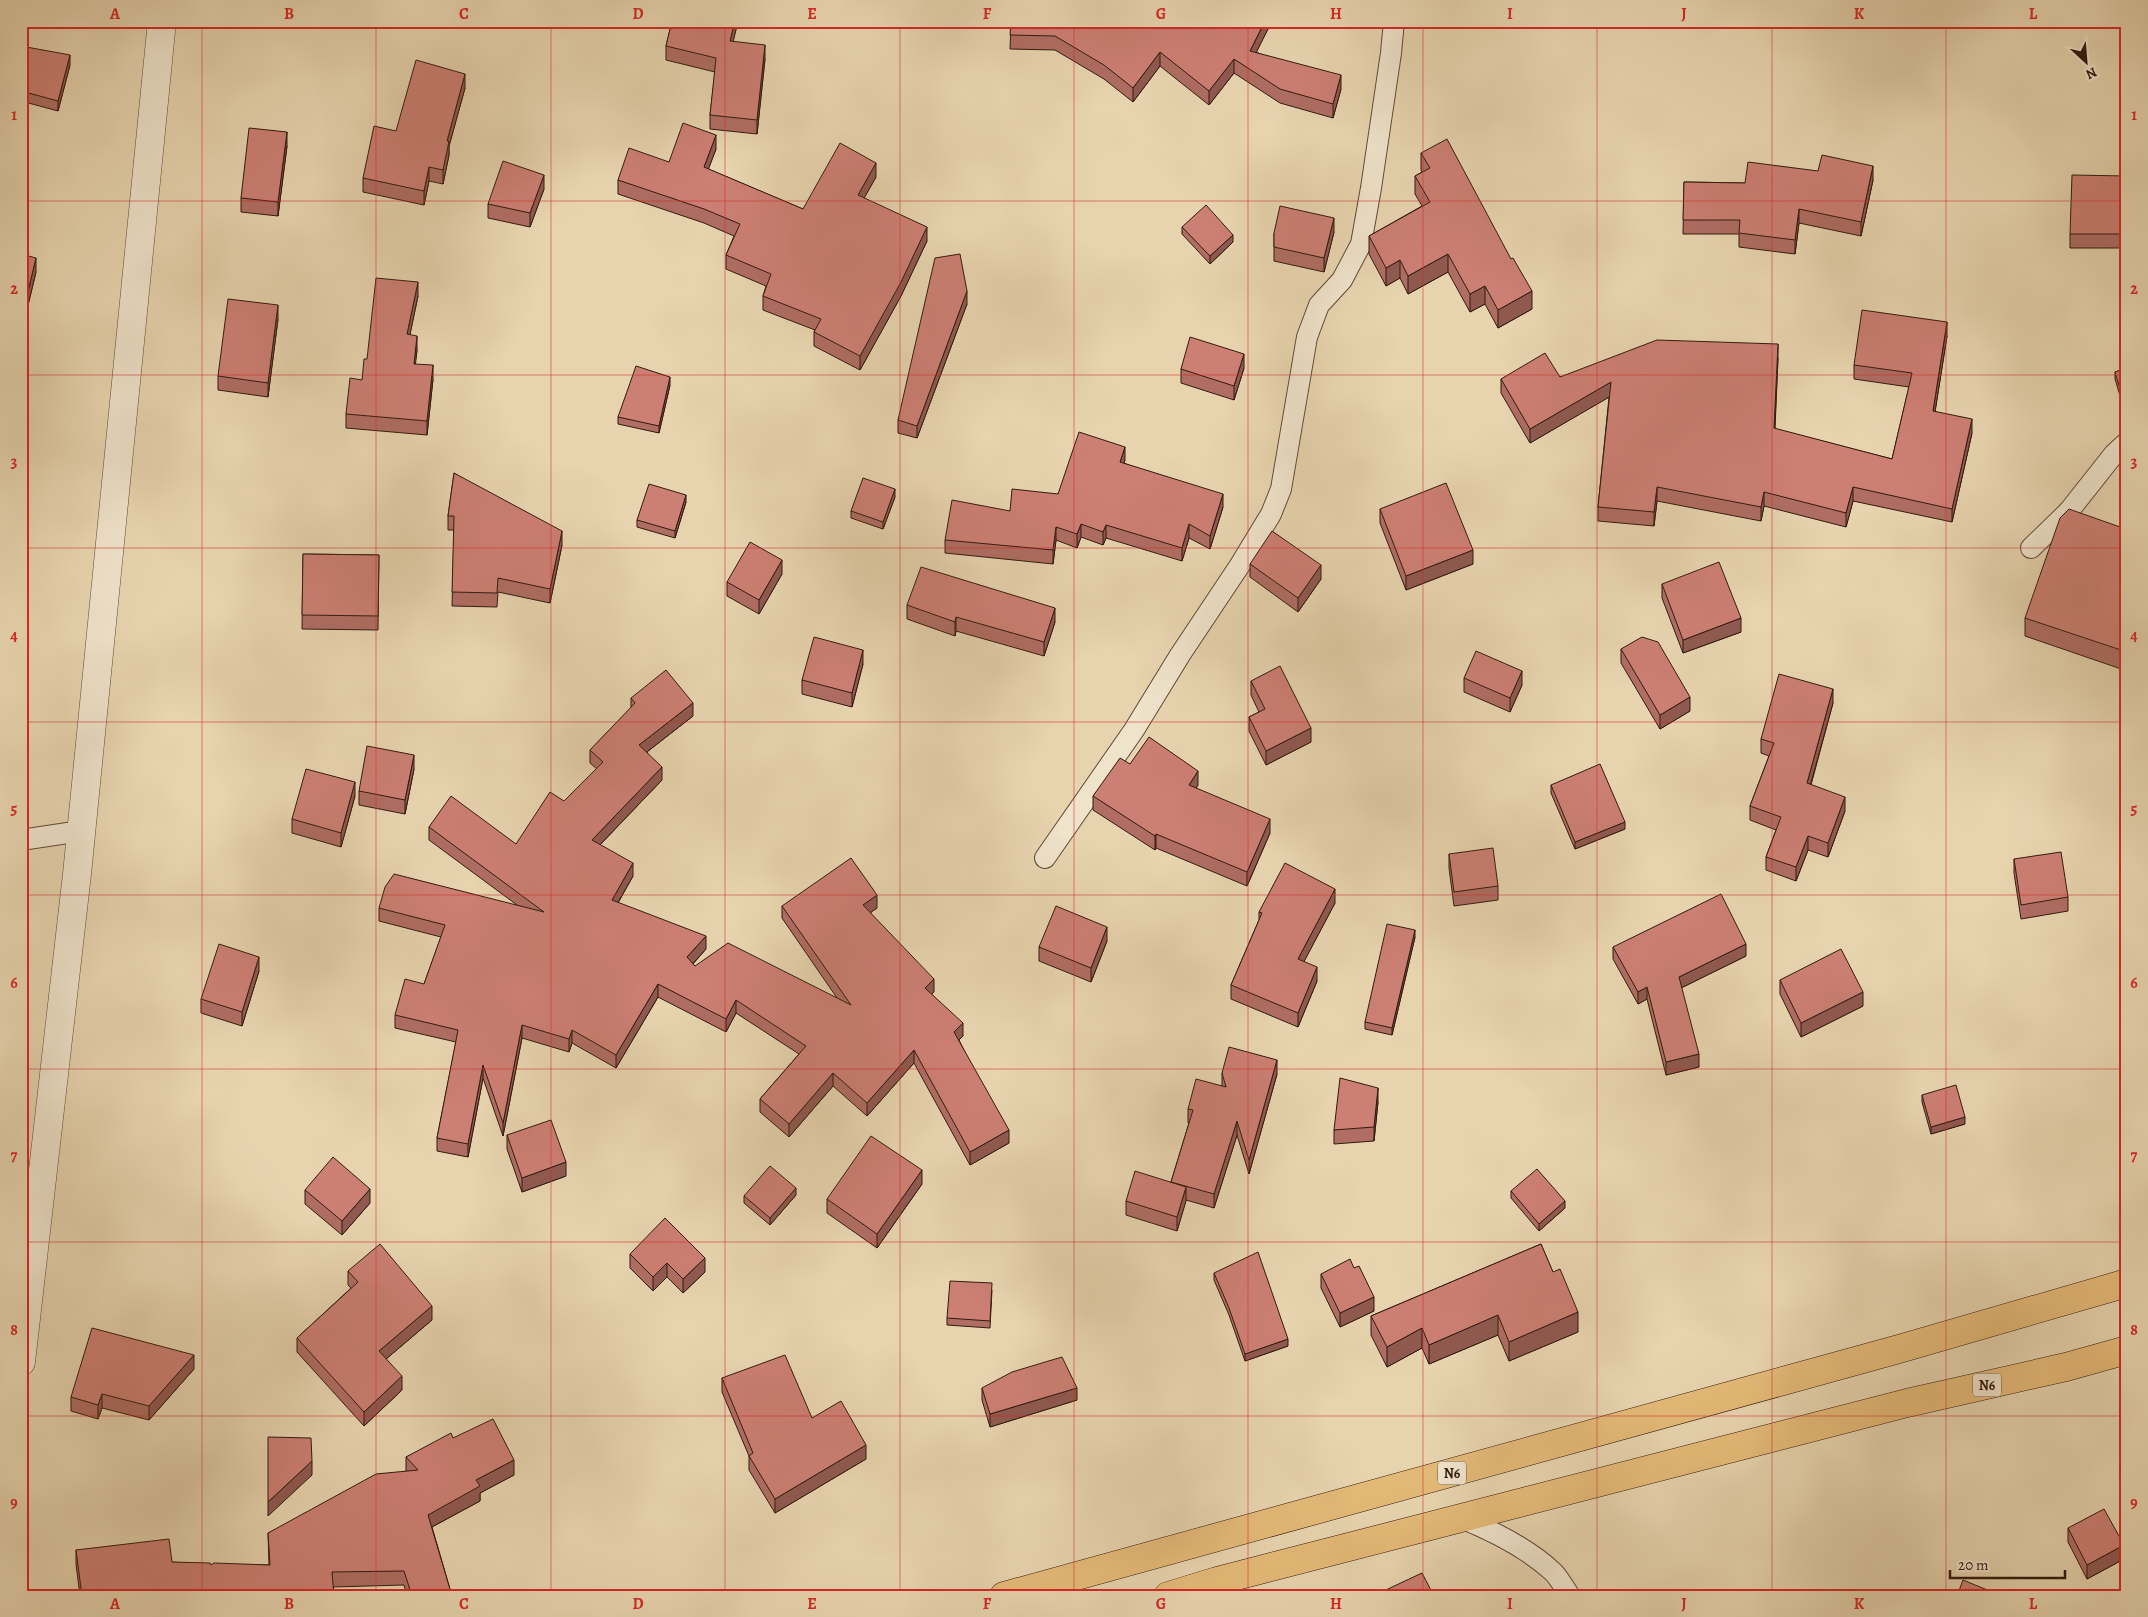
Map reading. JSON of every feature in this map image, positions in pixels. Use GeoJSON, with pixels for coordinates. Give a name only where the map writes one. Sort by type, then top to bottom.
{"type":"FeatureCollection","features":[{"type":"Feature","properties":{"kind":"highway","name":"N6"},"geometry":{"type":"LineString","coordinates":[[1004,1596],[1890,1352],[2127,1283]]}},
{"type":"Feature","properties":{"kind":"highway","name":"N6"},"geometry":{"type":"LineString","coordinates":[[1168,1596],[1226,1579],[1907,1403],[2066,1368],[2127,1350]]}},
{"type":"Feature","properties":{"kind":"street"},"geometry":{"type":"LineString","coordinates":[[21,1362],[81,831],[161,22]]}},
{"type":"Feature","properties":{"kind":"lane"},"geometry":{"type":"LineString","coordinates":[[1045,858],[1134,730],[1271,514],[1281,489],[1307,337],[1319,305],[1342,280],[1361,244],[1372,188],[1394,21]]}},
{"type":"Feature","properties":{"kind":"lane"},"geometry":{"type":"LineString","coordinates":[[2032,548],[2069,511],[2114,454],[2127,442]]}},
{"type":"Feature","properties":{"kind":"lane"},"geometry":{"type":"LineString","coordinates":[[21,840],[81,831]]}},
{"type":"Feature","properties":{"kind":"lane"},"geometry":{"type":"LineString","coordinates":[[1461,1518],[1520,1547],[1553,1571],[1570,1596]]}},
{"type":"Feature","properties":{"kind":"building"},"geometry":{"type":"Polygon","coordinates":[[[672,21],[735,21],[730,41],[765,45],[757,120],[710,115],[716,58],[666,46],[672,21]]]}},
{"type":"Feature","properties":{"kind":"building"},"geometry":{"type":"Polygon","coordinates":[[[1011,21],[1265,21],[1250,51],[1341,75],[1333,104],[1280,89],[1234,59],[1209,91],[1160,52],[1133,88],[1104,65],[1055,36],[1010,35],[1011,21]]]}},
{"type":"Feature","properties":{"kind":"building"},"geometry":{"type":"Polygon","coordinates":[[[21,46],[70,55],[58,101],[21,91],[21,46]]]}},
{"type":"Feature","properties":{"kind":"building"},"geometry":{"type":"Polygon","coordinates":[[[416,60],[465,74],[447,141],[449,141],[443,170],[429,167],[424,191],[363,178],[374,126],[396,131],[416,60]]]}},
{"type":"Feature","properties":{"kind":"building"},"geometry":{"type":"Polygon","coordinates":[[[683,123],[716,135],[704,167],[803,209],[840,143],[876,163],[858,195],[927,227],[901,282],[860,356],[814,332],[821,319],[763,296],[771,274],[726,255],[740,224],[704,209],[618,180],[629,148],[669,162],[683,123]]]}},
{"type":"Feature","properties":{"kind":"building"},"geometry":{"type":"Polygon","coordinates":[[[249,128],[287,132],[278,202],[241,198],[249,128]]]}},
{"type":"Feature","properties":{"kind":"building"},"geometry":{"type":"Polygon","coordinates":[[[1447,139],[1511,259],[1513,258],[1532,291],[1498,310],[1485,286],[1470,294],[1448,254],[1408,276],[1400,260],[1386,268],[1369,236],[1430,202],[1415,176],[1430,168],[1421,153],[1447,139]]]}},
{"type":"Feature","properties":{"kind":"building"},"geometry":{"type":"Polygon","coordinates":[[[1822,155],[1873,166],[1861,222],[1799,209],[1795,240],[1739,233],[1740,220],[1683,220],[1684,182],[1745,183],[1748,162],[1818,171],[1822,155]]]}},
{"type":"Feature","properties":{"kind":"building"},"geometry":{"type":"Polygon","coordinates":[[[503,161],[544,175],[530,213],[488,204],[503,161]]]}},
{"type":"Feature","properties":{"kind":"building"},"geometry":{"type":"Polygon","coordinates":[[[2072,175],[2127,176],[2127,234],[2070,234],[2072,175]]]}},
{"type":"Feature","properties":{"kind":"building"},"geometry":{"type":"Polygon","coordinates":[[[1206,205],[1233,235],[1210,256],[1182,227],[1206,205]]]}},
{"type":"Feature","properties":{"kind":"building"},"geometry":{"type":"Polygon","coordinates":[[[1280,206],[1334,218],[1324,258],[1274,247],[1274,233],[1280,206]]]}},
{"type":"Feature","properties":{"kind":"building"},"geometry":{"type":"Polygon","coordinates":[[[21,254],[36,258],[28,291],[21,289],[21,254]]]}},
{"type":"Feature","properties":{"kind":"building"},"geometry":{"type":"Polygon","coordinates":[[[960,254],[967,291],[917,426],[898,420],[935,258],[960,254]]]}},
{"type":"Feature","properties":{"kind":"building"},"geometry":{"type":"Polygon","coordinates":[[[376,278],[418,282],[407,334],[417,336],[414,364],[433,365],[427,421],[346,414],[350,378],[362,380],[364,359],[367,359],[376,278]]]}},
{"type":"Feature","properties":{"kind":"building"},"geometry":{"type":"Polygon","coordinates":[[[228,299],[278,305],[268,383],[218,376],[228,299]]]}},
{"type":"Feature","properties":{"kind":"building"},"geometry":{"type":"Polygon","coordinates":[[[1862,310],[1947,322],[1933,411],[1972,419],[1952,509],[1853,487],[1846,513],[1764,492],[1761,507],[1657,487],[1654,512],[1598,507],[1611,382],[1530,429],[1501,379],[1545,353],[1560,377],[1657,340],[1778,344],[1774,428],[1892,459],[1912,373],[1854,365],[1862,310]]]}},
{"type":"Feature","properties":{"kind":"building"},"geometry":{"type":"Polygon","coordinates":[[[1190,337],[1244,354],[1234,386],[1181,369],[1190,337]]]}},
{"type":"Feature","properties":{"kind":"building"},"geometry":{"type":"Polygon","coordinates":[[[636,366],[670,377],[659,426],[618,417],[636,366]]]}},
{"type":"Feature","properties":{"kind":"building"},"geometry":{"type":"Polygon","coordinates":[[[2127,368],[2127,401],[2124,402],[2115,372],[2127,368]]]}},
{"type":"Feature","properties":{"kind":"building"},"geometry":{"type":"Polygon","coordinates":[[[1079,432],[1125,447],[1120,462],[1223,494],[1210,536],[1189,524],[1182,548],[1106,525],[1103,532],[1081,524],[1077,534],[1056,527],[1053,550],[945,540],[952,500],[1010,511],[1012,489],[1058,494],[1079,432]]]}},
{"type":"Feature","properties":{"kind":"building"},"geometry":{"type":"Polygon","coordinates":[[[454,473],[562,531],[550,589],[498,578],[497,593],[452,592],[454,516],[448,516],[454,473]]]}},
{"type":"Feature","properties":{"kind":"building"},"geometry":{"type":"Polygon","coordinates":[[[863,478],[895,489],[883,522],[851,511],[863,478]]]}},
{"type":"Feature","properties":{"kind":"building"},"geometry":{"type":"Polygon","coordinates":[[[1446,483],[1473,550],[1406,576],[1380,509],[1446,483]]]}},
{"type":"Feature","properties":{"kind":"building"},"geometry":{"type":"Polygon","coordinates":[[[649,484],[686,495],[675,531],[637,520],[649,484]]]}},
{"type":"Feature","properties":{"kind":"building"},"geometry":{"type":"Polygon","coordinates":[[[2127,501],[2127,652],[2025,618],[2060,518],[2069,509],[2120,527],[2127,501]]]}},
{"type":"Feature","properties":{"kind":"building"},"geometry":{"type":"Polygon","coordinates":[[[1272,531],[1321,565],[1298,598],[1250,564],[1272,531]]]}},
{"type":"Feature","properties":{"kind":"building"},"geometry":{"type":"Polygon","coordinates":[[[750,542],[782,560],[759,600],[727,582],[750,542]]]}},
{"type":"Feature","properties":{"kind":"building"},"geometry":{"type":"Polygon","coordinates":[[[303,554],[379,555],[378,616],[302,615],[303,554]]]}},
{"type":"Feature","properties":{"kind":"building"},"geometry":{"type":"Polygon","coordinates":[[[1719,562],[1741,618],[1683,640],[1662,584],[1719,562]]]}},
{"type":"Feature","properties":{"kind":"building"},"geometry":{"type":"Polygon","coordinates":[[[921,567],[1055,608],[1044,642],[956,617],[955,622],[907,605],[921,567]]]}},
{"type":"Feature","properties":{"kind":"building"},"geometry":{"type":"Polygon","coordinates":[[[814,637],[863,650],[852,693],[802,680],[814,637]]]}},
{"type":"Feature","properties":{"kind":"building"},"geometry":{"type":"Polygon","coordinates":[[[1642,637],[1658,642],[1690,697],[1660,715],[1621,649],[1642,637]]]}},
{"type":"Feature","properties":{"kind":"building"},"geometry":{"type":"Polygon","coordinates":[[[1476,651],[1522,671],[1510,698],[1464,678],[1476,651]]]}},
{"type":"Feature","properties":{"kind":"building"},"geometry":{"type":"Polygon","coordinates":[[[1280,666],[1311,728],[1266,751],[1249,717],[1265,709],[1251,681],[1280,666]]]}},
{"type":"Feature","properties":{"kind":"building"},"geometry":{"type":"Polygon","coordinates":[[[666,670],[693,703],[639,745],[662,767],[592,840],[633,863],[612,900],[706,936],[687,957],[695,966],[728,943],[851,1005],[782,906],[851,858],[877,895],[863,905],[934,979],[925,988],[963,1023],[954,1032],[1009,1130],[970,1152],[914,1050],[867,1103],[833,1073],[789,1124],[760,1099],[806,1046],[736,1000],[726,1019],[658,984],[616,1055],[572,1030],[569,1039],[522,1025],[503,1123],[483,1065],[468,1144],[437,1138],[458,1030],[395,1015],[405,979],[424,984],[445,925],[379,908],[385,887],[394,874],[544,912],[429,827],[451,796],[516,844],[550,792],[564,801],[603,762],[590,750],[635,703],[631,698],[666,670]]]}},
{"type":"Feature","properties":{"kind":"building"},"geometry":{"type":"Polygon","coordinates":[[[1779,674],[1833,689],[1807,783],[1845,797],[1828,843],[1808,836],[1796,867],[1766,857],[1781,817],[1750,806],[1774,743],[1761,739],[1779,674]]]}},
{"type":"Feature","properties":{"kind":"building"},"geometry":{"type":"Polygon","coordinates":[[[1149,737],[1198,771],[1189,785],[1270,819],[1247,872],[1156,834],[1155,836],[1093,796],[1120,758],[1130,764],[1149,737]]]}},
{"type":"Feature","properties":{"kind":"building"},"geometry":{"type":"Polygon","coordinates":[[[367,746],[414,755],[405,800],[359,791],[367,746]]]}},
{"type":"Feature","properties":{"kind":"building"},"geometry":{"type":"Polygon","coordinates":[[[1600,764],[1625,822],[1575,842],[1551,785],[1600,764]]]}},
{"type":"Feature","properties":{"kind":"building"},"geometry":{"type":"Polygon","coordinates":[[[306,769],[355,782],[341,833],[292,819],[306,769]]]}},
{"type":"Feature","properties":{"kind":"building"},"geometry":{"type":"Polygon","coordinates":[[[1493,848],[1498,886],[1454,892],[1449,854],[1493,848]]]}},
{"type":"Feature","properties":{"kind":"building"},"geometry":{"type":"Polygon","coordinates":[[[2061,852],[2068,897],[2021,905],[2014,859],[2061,852]]]}},
{"type":"Feature","properties":{"kind":"building"},"geometry":{"type":"Polygon","coordinates":[[[1285,863],[1335,889],[1298,959],[1317,967],[1298,1013],[1231,985],[1262,913],[1259,912],[1285,863]]]}},
{"type":"Feature","properties":{"kind":"building"},"geometry":{"type":"Polygon","coordinates":[[[1721,894],[1746,944],[1679,977],[1699,1054],[1666,1062],[1647,987],[1638,992],[1613,947],[1721,894]]]}},
{"type":"Feature","properties":{"kind":"building"},"geometry":{"type":"Polygon","coordinates":[[[1056,906],[1107,927],[1091,968],[1039,947],[1056,906]]]}},
{"type":"Feature","properties":{"kind":"building"},"geometry":{"type":"Polygon","coordinates":[[[1387,924],[1415,930],[1392,1028],[1365,1022],[1387,924]]]}},
{"type":"Feature","properties":{"kind":"building"},"geometry":{"type":"Polygon","coordinates":[[[219,944],[259,957],[242,1012],[201,999],[219,944]]]}},
{"type":"Feature","properties":{"kind":"building"},"geometry":{"type":"Polygon","coordinates":[[[1841,949],[1863,992],[1801,1023],[1780,980],[1841,949]]]}},
{"type":"Feature","properties":{"kind":"building"},"geometry":{"type":"Polygon","coordinates":[[[1229,1047],[1277,1060],[1249,1160],[1237,1121],[1214,1194],[1171,1182],[1193,1110],[1188,1109],[1196,1079],[1226,1087],[1222,1073],[1229,1047]]]}},
{"type":"Feature","properties":{"kind":"building"},"geometry":{"type":"Polygon","coordinates":[[[1340,1078],[1378,1088],[1374,1127],[1334,1130],[1340,1078]]]}},
{"type":"Feature","properties":{"kind":"building"},"geometry":{"type":"Polygon","coordinates":[[[1956,1085],[1965,1117],[1931,1127],[1922,1095],[1956,1085]]]}},
{"type":"Feature","properties":{"kind":"building"},"geometry":{"type":"Polygon","coordinates":[[[551,1120],[566,1162],[522,1178],[507,1135],[551,1120]]]}},
{"type":"Feature","properties":{"kind":"building"},"geometry":{"type":"Polygon","coordinates":[[[871,1136],[922,1170],[877,1234],[827,1199],[871,1136]]]}},
{"type":"Feature","properties":{"kind":"building"},"geometry":{"type":"Polygon","coordinates":[[[333,1157],[370,1189],[342,1221],[305,1190],[333,1157]]]}},
{"type":"Feature","properties":{"kind":"building"},"geometry":{"type":"Polygon","coordinates":[[[770,1166],[796,1188],[770,1218],[744,1196],[770,1166]]]}},
{"type":"Feature","properties":{"kind":"building"},"geometry":{"type":"Polygon","coordinates":[[[1537,1169],[1565,1201],[1539,1224],[1511,1191],[1537,1169]]]}},
{"type":"Feature","properties":{"kind":"building"},"geometry":{"type":"Polygon","coordinates":[[[1135,1171],[1186,1187],[1177,1217],[1126,1201],[1135,1171]]]}},
{"type":"Feature","properties":{"kind":"building"},"geometry":{"type":"Polygon","coordinates":[[[665,1218],[705,1258],[683,1279],[667,1263],[653,1277],[630,1254],[665,1218]]]}},
{"type":"Feature","properties":{"kind":"building"},"geometry":{"type":"Polygon","coordinates":[[[380,1244],[432,1306],[379,1351],[402,1376],[364,1412],[297,1338],[358,1282],[348,1271],[380,1244]]]}},
{"type":"Feature","properties":{"kind":"building"},"geometry":{"type":"Polygon","coordinates":[[[1541,1244],[1553,1272],[1560,1269],[1578,1312],[1509,1342],[1498,1315],[1429,1345],[1422,1328],[1387,1347],[1371,1316],[1541,1244]]]}},
{"type":"Feature","properties":{"kind":"building"},"geometry":{"type":"Polygon","coordinates":[[[1258,1252],[1288,1339],[1245,1354],[1214,1273],[1258,1252]]]}},
{"type":"Feature","properties":{"kind":"building"},"geometry":{"type":"Polygon","coordinates":[[[1350,1259],[1354,1268],[1359,1266],[1374,1297],[1340,1313],[1321,1274],[1350,1259]]]}},
{"type":"Feature","properties":{"kind":"building"},"geometry":{"type":"Polygon","coordinates":[[[950,1281],[992,1283],[990,1321],[947,1318],[950,1281]]]}},
{"type":"Feature","properties":{"kind":"building"},"geometry":{"type":"Polygon","coordinates":[[[92,1328],[194,1355],[149,1406],[102,1394],[98,1405],[71,1397],[92,1328]]]}},
{"type":"Feature","properties":{"kind":"building"},"geometry":{"type":"Polygon","coordinates":[[[785,1355],[812,1418],[841,1401],[866,1445],[775,1499],[749,1456],[753,1453],[722,1378],[785,1355]]]}},
{"type":"Feature","properties":{"kind":"building"},"geometry":{"type":"Polygon","coordinates":[[[1062,1357],[1077,1388],[990,1414],[982,1388],[1012,1372],[1062,1357]]]}},
{"type":"Feature","properties":{"kind":"building"},"geometry":{"type":"Polygon","coordinates":[[[493,1419],[514,1460],[476,1480],[480,1486],[428,1515],[452,1596],[412,1596],[404,1571],[332,1572],[334,1596],[82,1596],[76,1550],[169,1539],[172,1562],[210,1563],[211,1565],[214,1563],[270,1565],[268,1533],[376,1474],[418,1470],[406,1457],[451,1433],[453,1438],[493,1419]]]}},
{"type":"Feature","properties":{"kind":"building"},"geometry":{"type":"Polygon","coordinates":[[[268,1437],[311,1438],[312,1461],[268,1502],[268,1437]]]}},
{"type":"Feature","properties":{"kind":"building"},"geometry":{"type":"Polygon","coordinates":[[[2104,1509],[2124,1545],[2087,1565],[2068,1528],[2104,1509]]]}},
{"type":"Feature","properties":{"kind":"building"},"geometry":{"type":"Polygon","coordinates":[[[1422,1573],[1434,1596],[1373,1596],[1422,1573]]]}},
{"type":"Feature","properties":{"kind":"building"},"geometry":{"type":"Polygon","coordinates":[[[1963,1580],[2002,1596],[1957,1596],[1963,1580]]]}}]}
